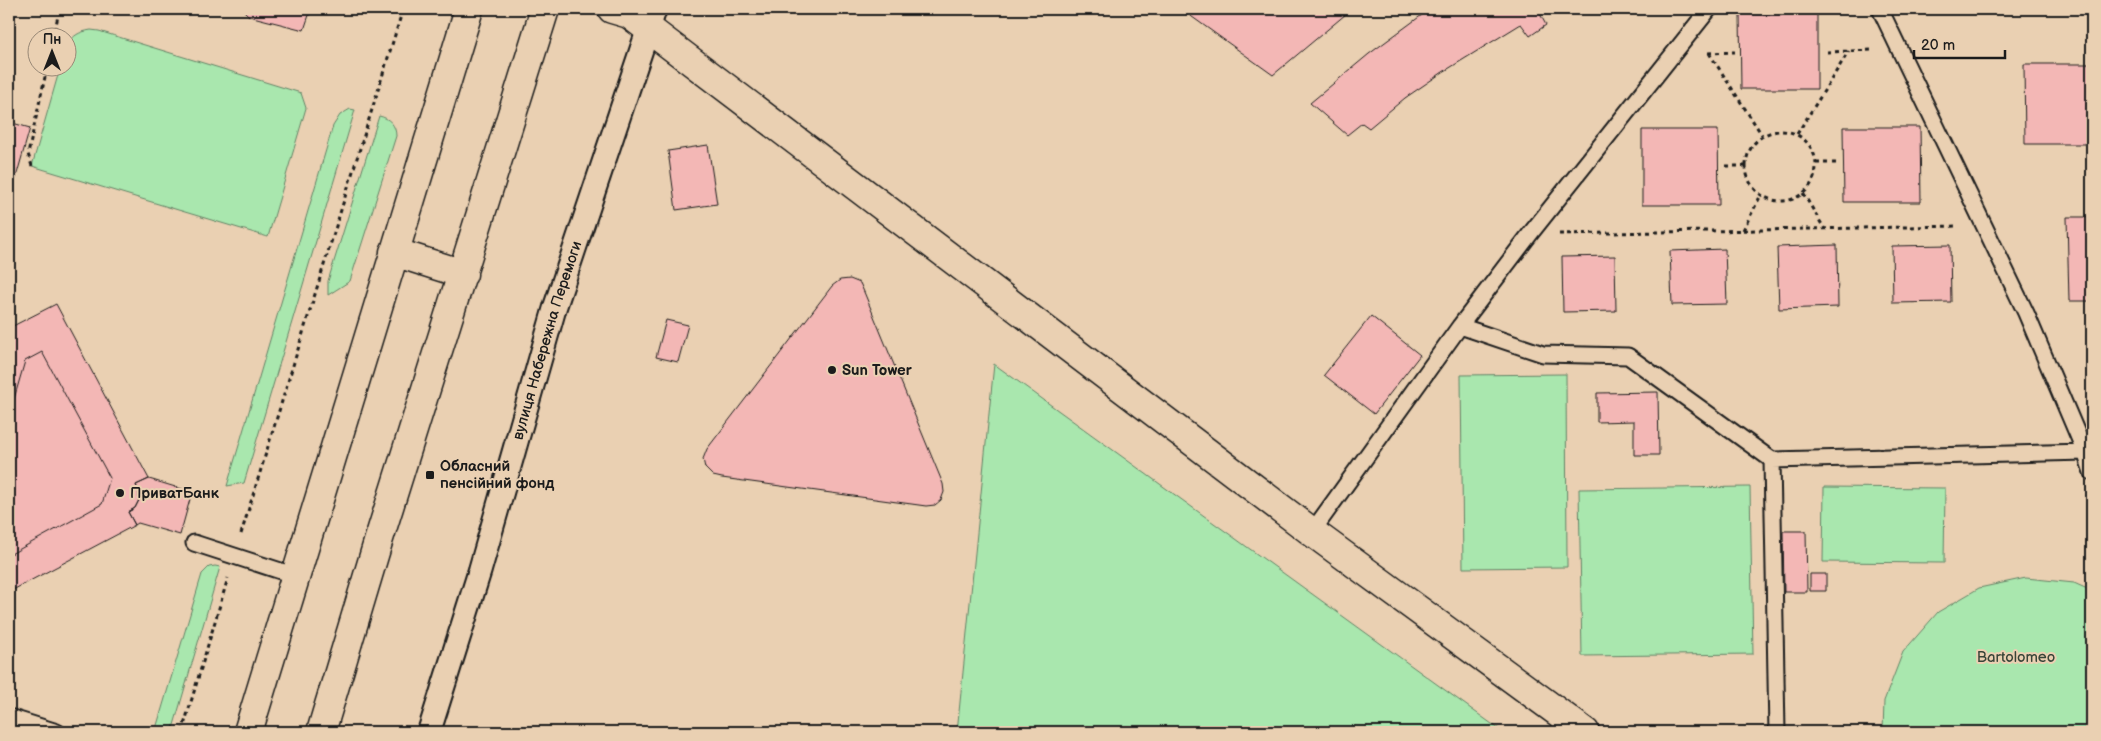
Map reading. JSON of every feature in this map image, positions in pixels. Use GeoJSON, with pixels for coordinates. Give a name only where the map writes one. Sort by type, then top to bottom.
{"type":"FeatureCollection","features":[{"type":"Feature","properties":{"kind":"main road"},"geometry":{"type":"LineString","coordinates":[[248,732],[469,9]]}},
{"type":"Feature","properties":{"kind":"main road"},"geometry":{"type":"LineString","coordinates":[[321,732],[378,542],[545,9]]}},
{"type":"Feature","properties":{"kind":"main road"},"geometry":{"type":"LineString","coordinates":[[612,9],[652,19],[1312,532],[1585,732]]}},
{"type":"Feature","properties":{"kind":"main road"},"geometry":{"type":"LineString","coordinates":[[394,252],[463,274]]}},
{"type":"Feature","properties":{"kind":"street","name":"вулиця Набережна Перемоги"},"geometry":{"type":"LineString","coordinates":[[429,732],[480,570],[555,307],[652,19]]}},
{"type":"Feature","properties":{"kind":"lane"},"geometry":{"type":"LineString","coordinates":[[1312,532],[1460,326],[1530,234],[1709,9]]}},
{"type":"Feature","properties":{"kind":"lane"},"geometry":{"type":"LineString","coordinates":[[1880,9],[2026,313],[2092,472]]}},
{"type":"Feature","properties":{"kind":"lane"},"geometry":{"type":"LineString","coordinates":[[1460,326],[1543,354],[1628,356],[1772,460],[2085,452]]}},
{"type":"Feature","properties":{"kind":"lane"},"geometry":{"type":"LineString","coordinates":[[1772,460],[1777,732]]}},
{"type":"Feature","properties":{"kind":"lane"},"geometry":{"type":"LineString","coordinates":[[194,543],[296,576]]}},
{"type":"Feature","properties":{"kind":"lane"},"geometry":{"type":"LineString","coordinates":[[9,717],[57,732]]}},
{"type":"Feature","properties":{"kind":"path"},"geometry":{"type":"LineString","coordinates":[[182,732],[234,556],[403,9]]}},
{"type":"Feature","properties":{"kind":"path"},"geometry":{"type":"LineString","coordinates":[[55,28],[58,16]]}},
{"type":"Feature","properties":{"kind":"path"},"geometry":{"type":"LineString","coordinates":[[1827,52],[1899,48]]}},
{"type":"Feature","properties":{"kind":"path"},"geometry":{"type":"LineString","coordinates":[[1797,134],[1849,51]]}},
{"type":"Feature","properties":{"kind":"path"},"geometry":{"type":"LineString","coordinates":[[1709,53],[1762,136]]}},
{"type":"Feature","properties":{"kind":"path"},"geometry":{"type":"LineString","coordinates":[[32,166],[28,154],[45,78]]}},
{"type":"Feature","properties":{"kind":"path"},"geometry":{"type":"LineString","coordinates":[[1786,130],[1797,134],[1807,141],[1814,151],[1816,174],[1811,185],[1794,199],[1782,201],[1761,195],[1753,188],[1747,178],[1745,166],[1747,155],[1753,144],[1762,136],[1773,131],[1786,130]]}},
{"type":"Feature","properties":{"kind":"path"},"geometry":{"type":"LineString","coordinates":[[1816,163],[1837,163]]}},
{"type":"Feature","properties":{"kind":"path"},"geometry":{"type":"LineString","coordinates":[[1726,166],[1745,166]]}},
{"type":"Feature","properties":{"kind":"path"},"geometry":{"type":"LineString","coordinates":[[1803,193],[1824,228]]}},
{"type":"Feature","properties":{"kind":"path"},"geometry":{"type":"LineString","coordinates":[[1743,230],[1761,195]]}},
{"type":"Feature","properties":{"kind":"path"},"geometry":{"type":"LineString","coordinates":[[1530,234],[1983,225]]}},
{"type":"Feature","properties":{"kind":"green space"},"geometry":{"type":"Polygon","coordinates":[[[99,31],[301,93],[306,108],[268,237],[32,166],[57,78],[78,78],[78,34],[83,32],[99,31]]]}},
{"type":"Feature","properties":{"kind":"green space"},"geometry":{"type":"Polygon","coordinates":[[[350,109],[355,110],[244,483],[227,486],[333,126],[340,115],[350,109]]]}},
{"type":"Feature","properties":{"kind":"green space"},"geometry":{"type":"Polygon","coordinates":[[[379,116],[386,118],[391,123],[395,129],[396,136],[350,281],[328,295],[328,281],[379,116]]]}},
{"type":"Feature","properties":{"kind":"green space"},"geometry":{"type":"Polygon","coordinates":[[[994,364],[1503,732],[957,732],[994,364]]]}},
{"type":"Feature","properties":{"kind":"green space"},"geometry":{"type":"Polygon","coordinates":[[[1566,374],[1567,567],[1463,568],[1461,375],[1566,374]]]}},
{"type":"Feature","properties":{"kind":"green space"},"geometry":{"type":"Polygon","coordinates":[[[1750,487],[1753,654],[1582,656],[1579,489],[1750,487]]]}},
{"type":"Feature","properties":{"kind":"green space"},"geometry":{"type":"Polygon","coordinates":[[[1824,487],[1945,488],[1944,563],[1823,562],[1824,487]]]}},
{"type":"Feature","properties":{"kind":"green space"},"geometry":{"type":"Polygon","coordinates":[[[209,567],[220,567],[172,732],[155,732],[202,574],[209,567]]]}},
{"type":"Feature","properties":{"kind":"green space","name":"Bartolomeo"},"geometry":{"type":"Polygon","coordinates":[[[2026,578],[2074,583],[2092,591],[2092,732],[1883,732],[1884,701],[1903,652],[1938,612],[1979,588],[2026,578]]]}},
{"type":"Feature","properties":{"kind":"building"},"geometry":{"type":"Polygon","coordinates":[[[242,9],[311,9],[304,30],[249,16],[242,9]]]}},
{"type":"Feature","properties":{"kind":"building"},"geometry":{"type":"Polygon","coordinates":[[[1181,9],[1352,9],[1273,75],[1181,9]]]}},
{"type":"Feature","properties":{"kind":"building"},"geometry":{"type":"Polygon","coordinates":[[[1430,9],[1545,9],[1539,12],[1546,25],[1530,36],[1521,24],[1405,98],[1369,128],[1362,123],[1347,135],[1310,103],[1369,54],[1430,9]]]}},
{"type":"Feature","properties":{"kind":"building"},"geometry":{"type":"Polygon","coordinates":[[[1740,14],[1817,14],[1817,89],[1741,89],[1740,14]]]}},
{"type":"Feature","properties":{"kind":"building"},"geometry":{"type":"Polygon","coordinates":[[[2024,64],[2092,64],[2092,144],[2025,144],[2024,64]]]}},
{"type":"Feature","properties":{"kind":"building"},"geometry":{"type":"Polygon","coordinates":[[[9,122],[30,128],[9,202],[9,122]]]}},
{"type":"Feature","properties":{"kind":"building"},"geometry":{"type":"Polygon","coordinates":[[[1843,127],[1920,127],[1921,202],[1844,202],[1843,127]]]}},
{"type":"Feature","properties":{"kind":"building"},"geometry":{"type":"Polygon","coordinates":[[[1642,130],[1718,130],[1719,205],[1642,205],[1642,130]]]}},
{"type":"Feature","properties":{"kind":"building"},"geometry":{"type":"Polygon","coordinates":[[[708,145],[717,204],[676,210],[668,151],[708,145]]]}},
{"type":"Feature","properties":{"kind":"building"},"geometry":{"type":"Polygon","coordinates":[[[2067,217],[2092,217],[2092,301],[2069,301],[2067,217]]]}},
{"type":"Feature","properties":{"kind":"building"},"geometry":{"type":"Polygon","coordinates":[[[1837,245],[1838,307],[1779,309],[1777,247],[1837,245]]]}},
{"type":"Feature","properties":{"kind":"building"},"geometry":{"type":"Polygon","coordinates":[[[1950,245],[1951,302],[1893,303],[1892,246],[1950,245]]]}},
{"type":"Feature","properties":{"kind":"building"},"geometry":{"type":"Polygon","coordinates":[[[1725,249],[1727,304],[1672,305],[1670,251],[1725,249]]]}},
{"type":"Feature","properties":{"kind":"building"},"geometry":{"type":"Polygon","coordinates":[[[1615,256],[1616,311],[1563,312],[1562,257],[1615,256]]]}},
{"type":"Feature","properties":{"kind":"building","name":"Sun Tower"},"geometry":{"type":"Polygon","coordinates":[[[850,279],[860,283],[943,484],[944,492],[941,500],[935,505],[926,506],[722,478],[713,476],[705,468],[703,459],[707,449],[832,286],[840,280],[850,279]]]}},
{"type":"Feature","properties":{"kind":"building"},"geometry":{"type":"Polygon","coordinates":[[[56,304],[149,479],[136,485],[139,492],[139,500],[135,508],[128,512],[135,525],[9,592],[9,328],[56,304]]]}},
{"type":"Feature","properties":{"kind":"building"},"geometry":{"type":"Polygon","coordinates":[[[1371,316],[1420,355],[1374,414],[1324,375],[1371,316]]]}},
{"type":"Feature","properties":{"kind":"building"},"geometry":{"type":"Polygon","coordinates":[[[666,320],[688,325],[678,362],[656,357],[666,320]]]}},
{"type":"Feature","properties":{"kind":"building"},"geometry":{"type":"Polygon","coordinates":[[[42,352],[110,478],[102,504],[9,555],[9,416],[25,361],[42,352]]]}},
{"type":"Feature","properties":{"kind":"building"},"geometry":{"type":"Polygon","coordinates":[[[1658,392],[1659,455],[1634,455],[1634,421],[1597,422],[1597,393],[1658,392]]]}},
{"type":"Feature","properties":{"kind":"building"},"geometry":{"type":"Polygon","coordinates":[[[149,479],[192,492],[180,535],[138,523],[135,525],[128,512],[135,508],[139,500],[139,492],[136,485],[149,479]]]}},
{"type":"Feature","properties":{"kind":"building"},"geometry":{"type":"Polygon","coordinates":[[[1783,531],[1806,531],[1807,592],[1784,592],[1783,531]]]}},
{"type":"Feature","properties":{"kind":"building"},"geometry":{"type":"Polygon","coordinates":[[[1810,574],[1826,574],[1826,591],[1810,591],[1810,574]]]}},
{"type":"Feature","properties":{"kind":"place","name":"Sun Tower"},"geometry":{"type":"Point","coordinates":[832,370]}},
{"type":"Feature","properties":{"kind":"place","name":"Обласний пенсійний фонд"},"geometry":{"type":"Point","coordinates":[430,475]}},
{"type":"Feature","properties":{"kind":"place","name":"ПриватБанк"},"geometry":{"type":"Point","coordinates":[120,493]}}]}
